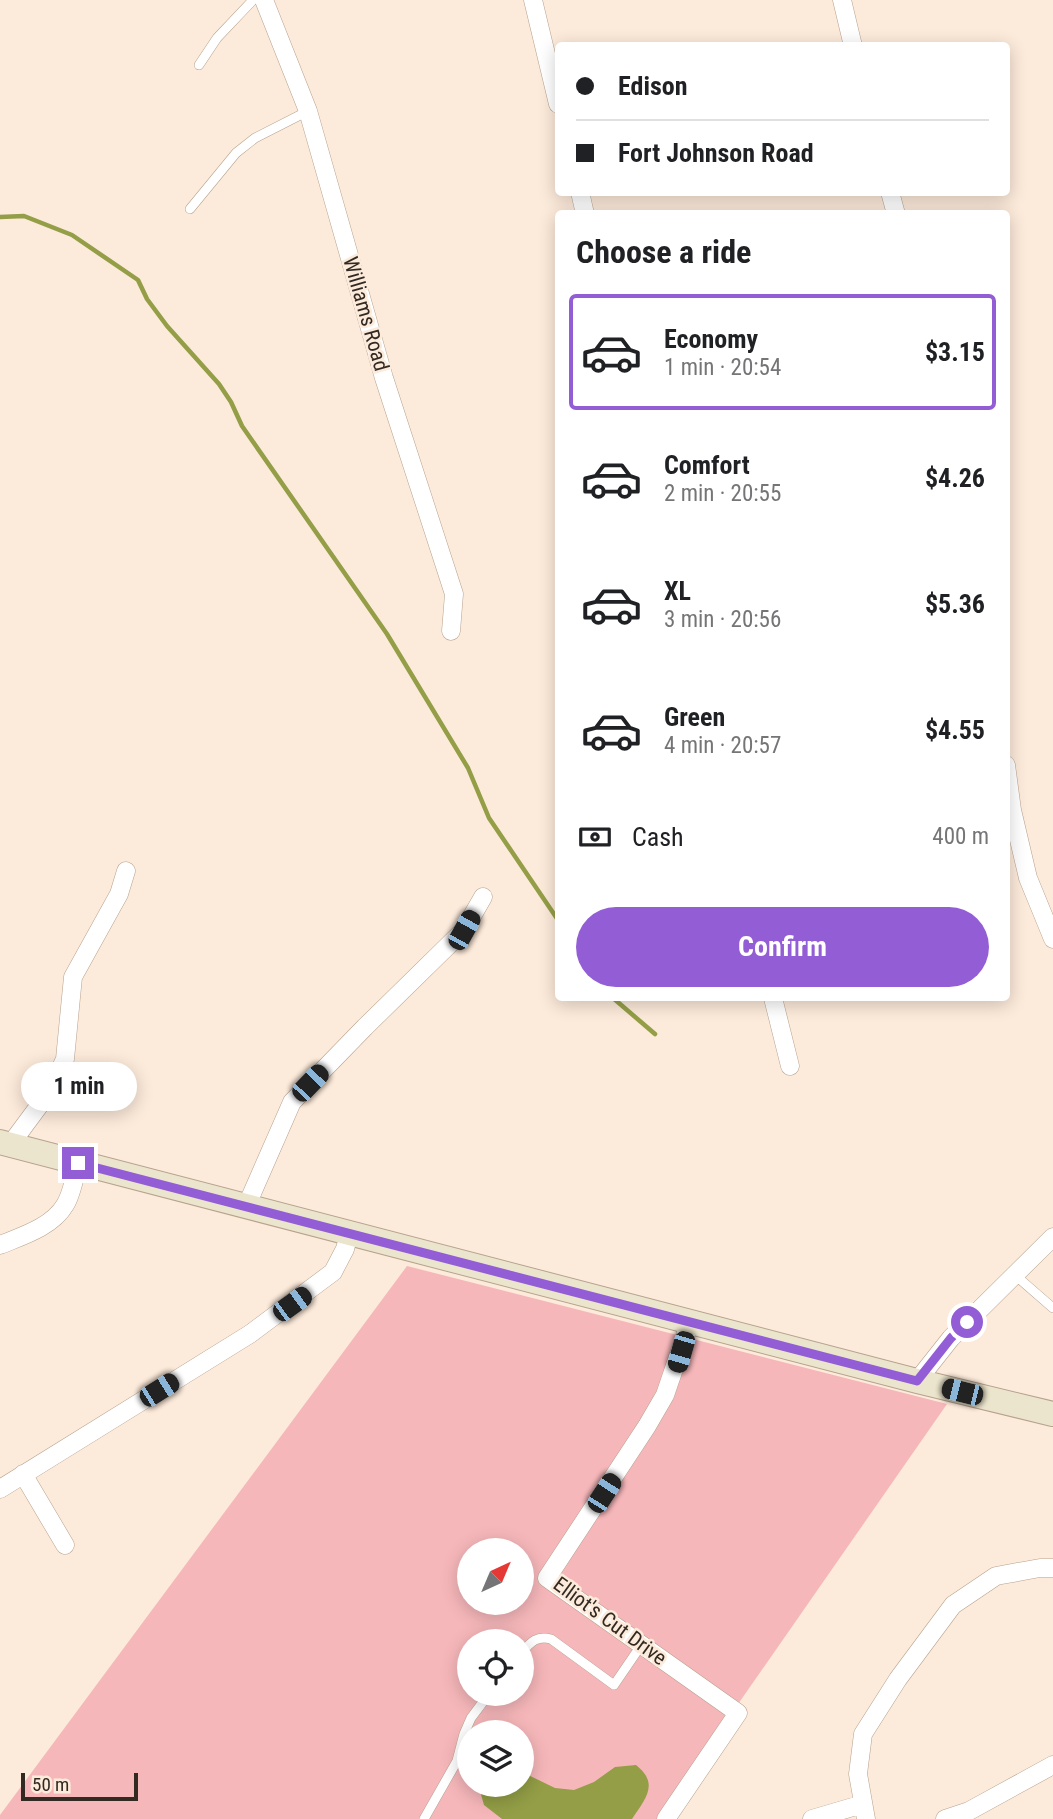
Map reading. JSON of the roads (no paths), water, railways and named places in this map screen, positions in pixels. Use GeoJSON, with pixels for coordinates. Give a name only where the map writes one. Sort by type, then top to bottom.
{"type":"FeatureCollection","features":[{"type":"Feature","properties":{"kind":"main road"},"geometry":{"type":"LineString","coordinates":[[5,1143],[1053,1414]]}},
{"type":"Feature","properties":{"kind":"street","name":"Williams Road"},"geometry":{"type":"LineString","coordinates":[[264,0],[308,111],[384,378],[454,594],[451,631]]}},
{"type":"Feature","properties":{"kind":"street"},"geometry":{"type":"LineString","coordinates":[[533,0],[555,91]]}},
{"type":"Feature","properties":{"kind":"street"},"geometry":{"type":"LineString","coordinates":[[842,0],[852,42]]}},
{"type":"Feature","properties":{"kind":"street"},"geometry":{"type":"LineString","coordinates":[[1010,795],[1027,878],[1053,939]]}},
{"type":"Feature","properties":{"kind":"street"},"geometry":{"type":"LineString","coordinates":[[5,1143],[50,1091],[65,1059],[73,977],[119,894],[126,871]]}},
{"type":"Feature","properties":{"kind":"street"},"geometry":{"type":"LineString","coordinates":[[246,1207],[292,1102],[464,930],[483,897]]}},
{"type":"Feature","properties":{"kind":"street"},"geometry":{"type":"LineString","coordinates":[[774,1001],[790,1066]]}},
{"type":"Feature","properties":{"kind":"street"},"geometry":{"type":"LineString","coordinates":[[0,1245],[34,1231],[56,1217],[67,1203],[78,1163]]}},
{"type":"Feature","properties":{"kind":"street"},"geometry":{"type":"LineString","coordinates":[[0,1489],[250,1334],[312,1289],[333,1272],[345,1249],[349,1234]]}},
{"type":"Feature","properties":{"kind":"street"},"geometry":{"type":"LineString","coordinates":[[917,1381],[951,1338],[1053,1237]]}},
{"type":"Feature","properties":{"kind":"street","name":"Elliot's Cut Drive"},"geometry":{"type":"LineString","coordinates":[[666,1819],[738,1713],[547,1578],[665,1395],[690,1322]]}},
{"type":"Feature","properties":{"kind":"street"},"geometry":{"type":"LineString","coordinates":[[23,1474],[65,1545]]}},
{"type":"Feature","properties":{"kind":"street"},"geometry":{"type":"LineString","coordinates":[[812,1819],[865,1812],[858,1774],[863,1734],[898,1679],[953,1605],[996,1576],[1053,1568]]}},
{"type":"Feature","properties":{"kind":"street"},"geometry":{"type":"LineString","coordinates":[[944,1819],[969,1811],[1053,1765]]}},
{"type":"Feature","properties":{"kind":"lane"},"geometry":{"type":"LineString","coordinates":[[199,65],[217,38],[253,0]]}},
{"type":"Feature","properties":{"kind":"lane"},"geometry":{"type":"LineString","coordinates":[[190,209],[236,153],[255,138],[308,111]]}},
{"type":"Feature","properties":{"kind":"lane"},"geometry":{"type":"LineString","coordinates":[[1015,1275],[1053,1308]]}},
{"type":"Feature","properties":{"kind":"lane"},"geometry":{"type":"LineString","coordinates":[[534,1640],[542,1637],[551,1639],[614,1685],[642,1644]]}},
{"type":"Feature","properties":{"kind":"lane"},"geometry":{"type":"LineString","coordinates":[[424,1819],[457,1761],[464,1734],[480,1706]]}},
{"type":"Feature","properties":{"kind":"waterway"},"geometry":{"type":"LineString","coordinates":[[0,217],[24,216],[72,235],[138,280],[147,299],[167,326],[219,384],[242,426],[387,634],[468,768],[489,818],[555,916]]}},
{"type":"Feature","properties":{"kind":"waterway"},"geometry":{"type":"LineString","coordinates":[[616,1001],[655,1034]]}}]}
